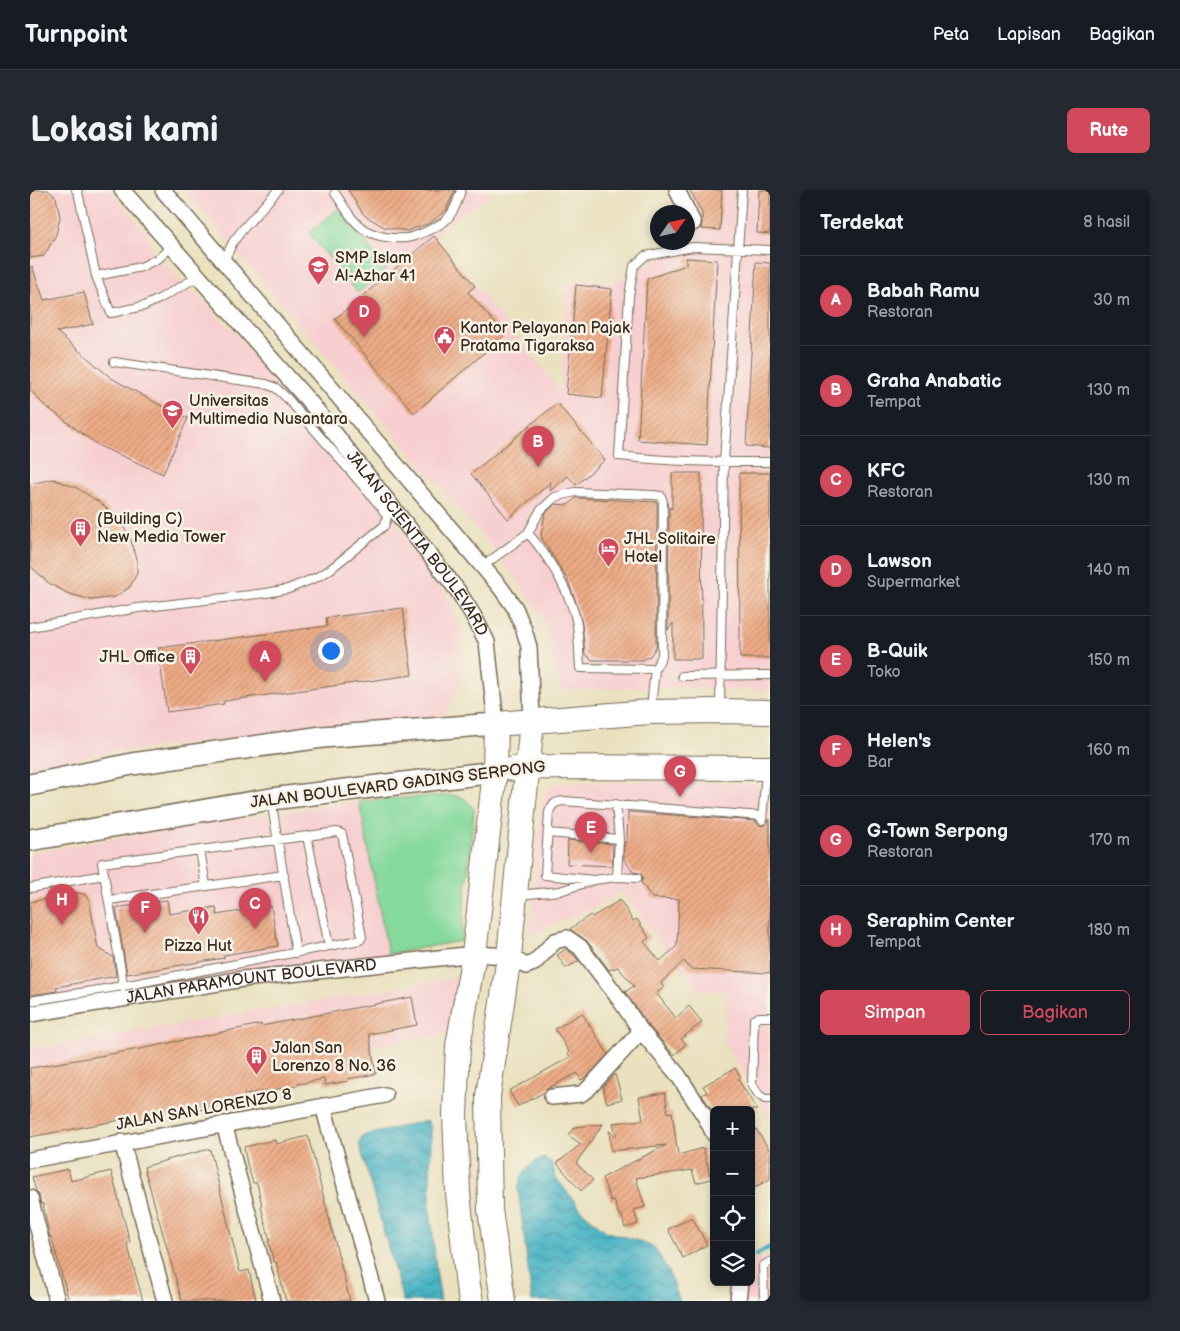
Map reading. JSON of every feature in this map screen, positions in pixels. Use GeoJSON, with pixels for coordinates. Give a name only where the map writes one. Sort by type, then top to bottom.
{"type":"FeatureCollection","features":[{"type":"Feature","properties":{"kind":"main road"},"geometry":{"type":"LineString","coordinates":[[33,787],[132,764],[495,715],[719,711],[770,712]]}},
{"type":"Feature","properties":{"kind":"main road","name":"JALAN SCIENTIA BOULEVARD"},"geometry":{"type":"LineString","coordinates":[[528,767],[532,714]]}},
{"type":"Feature","properties":{"kind":"main road","name":"JALAN SCIENTIA BOULEVARD"},"geometry":{"type":"LineString","coordinates":[[495,715],[495,772]]}},
{"type":"Feature","properties":{"kind":"main road"},"geometry":{"type":"LineString","coordinates":[[503,1301],[490,1210],[488,1096],[509,956],[528,767]]}},
{"type":"Feature","properties":{"kind":"main road","name":"JALAN BOULEVARD GADING SERPONG"},"geometry":{"type":"LineString","coordinates":[[30,840],[271,799],[528,767],[768,768]]}},
{"type":"Feature","properties":{"kind":"main road"},"geometry":{"type":"LineString","coordinates":[[470,1301],[458,1193],[455,1114],[458,1046],[474,954],[495,772]]}},
{"type":"Feature","properties":{"kind":"main road"},"geometry":{"type":"LineString","coordinates":[[30,828],[35,832],[43,832],[113,817],[124,823]]}},
{"type":"Feature","properties":{"kind":"street","name":"JALAN SCIENTIA BOULEVARD"},"geometry":{"type":"LineString","coordinates":[[122,190],[314,407],[458,591],[473,615],[486,642],[495,715]]}},
{"type":"Feature","properties":{"kind":"street","name":"JALAN SCIENTIA BOULEVARD"},"geometry":{"type":"LineString","coordinates":[[163,190],[483,566],[515,608],[529,647],[532,714]]}},
{"type":"Feature","properties":{"kind":"street"},"geometry":{"type":"LineString","coordinates":[[676,190],[684,205]]}},
{"type":"Feature","properties":{"kind":"street","name":"JALAN PARAMOUNT BOULEVARD"},"geometry":{"type":"LineString","coordinates":[[30,1014],[243,979],[474,954],[509,956],[526,966],[534,964],[555,941],[566,938],[580,947],[641,1031],[678,1075],[710,1126]]}},
{"type":"Feature","properties":{"kind":"street"},"geometry":{"type":"LineString","coordinates":[[552,1097],[581,1094],[588,1089],[641,1031]]}},
{"type":"Feature","properties":{"kind":"street","name":"JALAN SAN LORENZO 8"},"geometry":{"type":"LineString","coordinates":[[30,1160],[385,1095]]}},
{"type":"Feature","properties":{"kind":"street"},"geometry":{"type":"LineString","coordinates":[[323,1106],[377,1301]]}},
{"type":"Feature","properties":{"kind":"street"},"geometry":{"type":"LineString","coordinates":[[224,1124],[272,1301]]}},
{"type":"Feature","properties":{"kind":"street"},"geometry":{"type":"LineString","coordinates":[[122,1142],[165,1301]]}},
{"type":"Feature","properties":{"kind":"street"},"geometry":{"type":"LineString","coordinates":[[30,1198],[57,1301]]}},
{"type":"Feature","properties":{"kind":"street"},"geometry":{"type":"LineString","coordinates":[[738,1301],[740,1286]]}},
{"type":"Feature","properties":{"kind":"lane"},"geometry":{"type":"LineString","coordinates":[[76,190],[96,276],[110,313],[144,306],[199,276]]}},
{"type":"Feature","properties":{"kind":"lane"},"geometry":{"type":"LineString","coordinates":[[224,261],[233,242],[278,190]]}},
{"type":"Feature","properties":{"kind":"lane"},"geometry":{"type":"LineString","coordinates":[[335,192],[352,219],[367,231],[385,237],[407,238],[428,230],[446,220],[455,206],[461,190]]}},
{"type":"Feature","properties":{"kind":"lane"},"geometry":{"type":"LineString","coordinates":[[719,711],[724,462],[742,190]]}},
{"type":"Feature","properties":{"kind":"lane"},"geometry":{"type":"LineString","coordinates":[[96,276],[141,267],[159,258],[172,246]]}},
{"type":"Feature","properties":{"kind":"lane"},"geometry":{"type":"LineString","coordinates":[[770,250],[693,247],[645,256],[634,266],[629,296],[619,456],[654,460],[770,462]]}},
{"type":"Feature","properties":{"kind":"lane"},"geometry":{"type":"LineString","coordinates":[[30,627],[138,608],[288,589],[328,571],[384,526],[386,521],[387,516],[381,507],[288,398],[276,388],[266,384],[114,362]]}},
{"type":"Feature","properties":{"kind":"lane"},"geometry":{"type":"LineString","coordinates":[[483,566],[528,533],[540,511],[555,497],[575,492],[661,496],[663,502],[662,656],[656,669],[650,712]]}},
{"type":"Feature","properties":{"kind":"lane"},"geometry":{"type":"LineString","coordinates":[[528,533],[541,547],[553,566],[570,602],[577,624],[580,668],[656,669]]}},
{"type":"Feature","properties":{"kind":"lane"},"geometry":{"type":"LineString","coordinates":[[682,676],[770,675]]}},
{"type":"Feature","properties":{"kind":"lane"},"geometry":{"type":"LineString","coordinates":[[637,878],[594,880],[545,875],[549,812],[552,805],[557,801],[616,804],[762,818],[768,768]]}},
{"type":"Feature","properties":{"kind":"lane"},"geometry":{"type":"LineString","coordinates":[[271,799],[296,953]]}},
{"type":"Feature","properties":{"kind":"lane"},"geometry":{"type":"LineString","coordinates":[[616,804],[619,839],[617,878]]}},
{"type":"Feature","properties":{"kind":"lane"},"geometry":{"type":"LineString","coordinates":[[30,1001],[123,986],[362,939],[343,836],[337,832],[102,863],[123,986]]}},
{"type":"Feature","properties":{"kind":"lane"},"geometry":{"type":"LineString","coordinates":[[548,833],[619,839]]}},
{"type":"Feature","properties":{"kind":"lane"},"geometry":{"type":"LineString","coordinates":[[307,836],[329,946]]}},
{"type":"Feature","properties":{"kind":"lane"},"geometry":{"type":"LineString","coordinates":[[200,850],[206,886]]}},
{"type":"Feature","properties":{"kind":"lane"},"geometry":{"type":"LineString","coordinates":[[30,888],[104,875]]}},
{"type":"Feature","properties":{"kind":"lane"},"geometry":{"type":"LineString","coordinates":[[108,900],[284,875]]}},
{"type":"Feature","properties":{"kind":"lane"},"geometry":{"type":"LineString","coordinates":[[514,895],[560,891],[594,880]]}},
{"type":"Feature","properties":{"kind":"lane"},"geometry":{"type":"LineString","coordinates":[[770,1017],[759,1017],[754,1020],[752,1085],[759,1095],[770,1100]]}},
{"type":"Feature","properties":{"kind":"lane"},"geometry":{"type":"LineString","coordinates":[[764,1301],[763,1266],[770,1262]]}},
{"type":"Feature","properties":{"kind":"shaded area","name":"Universitas Multimedia Nusantara"},"geometry":{"type":"Polygon","coordinates":[[[30,190],[110,190],[148,234],[152,250],[183,284],[201,299],[237,336],[430,563],[449,599],[463,635],[461,684],[443,716],[98,754],[30,770],[30,190]]]}},
{"type":"Feature","properties":{"kind":"shaded area"},"geometry":{"type":"Polygon","coordinates":[[[183,190],[488,190],[490,195],[434,234],[561,392],[566,284],[592,279],[609,284],[674,250],[695,250],[699,210],[689,194],[690,190],[770,190],[770,691],[669,687],[561,690],[543,618],[501,558],[183,190]]]}},
{"type":"Feature","properties":{"kind":"shaded area"},"geometry":{"type":"Polygon","coordinates":[[[695,781],[770,785],[770,1119],[723,1040],[727,991],[699,990],[621,891],[599,906],[529,937],[542,796],[556,783],[695,781]]]}},
{"type":"Feature","properties":{"kind":"shaded area"},"geometry":{"type":"Polygon","coordinates":[[[359,801],[388,954],[30,1017],[30,853],[193,825],[359,801]]]}},
{"type":"Feature","properties":{"kind":"shaded area"},"geometry":{"type":"Polygon","coordinates":[[[462,977],[455,1032],[30,1103],[30,1049],[462,977]]]}},
{"type":"Feature","properties":{"kind":"shaded area"},"geometry":{"type":"Polygon","coordinates":[[[770,1254],[770,1301],[741,1301],[743,1286],[755,1286],[755,1259],[766,1257],[770,1254]]]}},
{"type":"Feature","properties":{"kind":"green space"},"geometry":{"type":"Polygon","coordinates":[[[338,209],[387,269],[358,293],[309,233],[338,209]]]}},
{"type":"Feature","properties":{"kind":"green space"},"geometry":{"type":"Polygon","coordinates":[[[450,795],[464,798],[474,809],[461,941],[388,954],[359,801],[450,795]]]}},
{"type":"Feature","properties":{"kind":"water"},"geometry":{"type":"Polygon","coordinates":[[[427,1120],[431,1127],[430,1205],[441,1301],[403,1301],[359,1143],[363,1136],[427,1120]]]}},
{"type":"Feature","properties":{"kind":"water"},"geometry":{"type":"Polygon","coordinates":[[[545,1158],[551,1162],[556,1178],[583,1212],[607,1232],[636,1240],[655,1248],[669,1273],[680,1301],[532,1301],[518,1188],[521,1176],[535,1161],[545,1158]]]}},
{"type":"Feature","properties":{"kind":"building"},"geometry":{"type":"Polygon","coordinates":[[[30,190],[48,190],[56,197],[60,217],[56,235],[44,256],[30,258],[30,190]]]}},
{"type":"Feature","properties":{"kind":"building"},"geometry":{"type":"Polygon","coordinates":[[[348,190],[455,190],[446,210],[430,223],[407,231],[384,227],[364,215],[348,190]]]}},
{"type":"Feature","properties":{"kind":"building"},"geometry":{"type":"Polygon","coordinates":[[[690,190],[722,190],[720,230],[701,229],[702,213],[690,190]]]}},
{"type":"Feature","properties":{"kind":"building"},"geometry":{"type":"Polygon","coordinates":[[[759,190],[770,190],[770,234],[757,233],[759,190]]]}},
{"type":"Feature","properties":{"kind":"building"},"geometry":{"type":"Polygon","coordinates":[[[434,236],[475,286],[468,292],[505,335],[414,413],[335,319],[434,236]]]}},
{"type":"Feature","properties":{"kind":"building"},"geometry":{"type":"Polygon","coordinates":[[[686,258],[717,260],[707,445],[638,440],[647,279],[686,265],[686,258]]]}},
{"type":"Feature","properties":{"kind":"building"},"geometry":{"type":"Polygon","coordinates":[[[756,262],[770,263],[770,448],[746,446],[756,262]]]}},
{"type":"Feature","properties":{"kind":"building"},"geometry":{"type":"Polygon","coordinates":[[[32,266],[44,300],[84,292],[93,324],[57,332],[111,378],[171,411],[188,418],[163,474],[99,446],[43,404],[30,390],[30,267],[32,266]]]}},
{"type":"Feature","properties":{"kind":"building"},"geometry":{"type":"Polygon","coordinates":[[[576,285],[612,289],[602,398],[566,394],[576,285]]]}},
{"type":"Feature","properties":{"kind":"building"},"geometry":{"type":"Polygon","coordinates":[[[557,403],[605,460],[576,485],[568,476],[550,491],[551,482],[508,519],[471,474],[557,403]]]}},
{"type":"Feature","properties":{"kind":"building"},"geometry":{"type":"Polygon","coordinates":[[[672,473],[701,473],[702,659],[673,659],[673,623],[668,630],[669,507],[672,509],[672,473]]]}},
{"type":"Feature","properties":{"kind":"building"},"geometry":{"type":"Polygon","coordinates":[[[739,473],[770,473],[770,658],[740,658],[739,473]]]}},
{"type":"Feature","properties":{"kind":"building","name":"(Building C) New Media Tower"},"geometry":{"type":"Polygon","coordinates":[[[53,479],[77,488],[102,504],[119,521],[129,535],[137,559],[137,573],[130,587],[115,597],[92,600],[69,594],[50,584],[30,566],[30,484],[53,479]]]}},
{"type":"Feature","properties":{"kind":"building","name":"JHL Solitaire Hotel"},"geometry":{"type":"Polygon","coordinates":[[[576,498],[657,502],[656,647],[650,656],[643,660],[592,660],[585,654],[582,624],[575,599],[567,579],[541,535],[545,514],[555,504],[568,505],[576,498]]]}},
{"type":"Feature","properties":{"kind":"building"},"geometry":{"type":"Polygon","coordinates":[[[403,608],[412,675],[224,701],[224,704],[167,712],[158,648],[327,626],[326,618],[403,608]]]}},
{"type":"Feature","properties":{"kind":"building"},"geometry":{"type":"Polygon","coordinates":[[[628,812],[757,821],[762,826],[770,820],[770,973],[690,969],[684,961],[661,983],[664,988],[656,993],[676,1018],[689,1006],[702,1022],[681,1039],[686,1044],[674,1055],[648,1025],[625,992],[634,986],[618,967],[609,970],[587,941],[570,929],[590,915],[592,917],[620,900],[633,921],[637,919],[649,938],[644,942],[660,961],[677,946],[679,899],[652,898],[641,882],[643,879],[642,875],[633,872],[624,859],[624,842],[627,842],[628,812]]]}},
{"type":"Feature","properties":{"kind":"building"},"geometry":{"type":"Polygon","coordinates":[[[568,840],[613,844],[612,866],[567,864],[568,840]]]}},
{"type":"Feature","properties":{"kind":"building"},"geometry":{"type":"Polygon","coordinates":[[[77,893],[84,894],[89,900],[98,948],[113,957],[116,976],[56,987],[57,991],[30,995],[30,902],[77,893]]]}},
{"type":"Feature","properties":{"kind":"building"},"geometry":{"type":"Polygon","coordinates":[[[167,900],[169,914],[216,907],[217,915],[271,906],[278,946],[224,955],[224,958],[127,974],[116,908],[167,900]]]}},
{"type":"Feature","properties":{"kind":"building"},"geometry":{"type":"Polygon","coordinates":[[[566,949],[579,961],[566,968],[557,955],[566,949]]]}},
{"type":"Feature","properties":{"kind":"building"},"geometry":{"type":"Polygon","coordinates":[[[412,997],[417,1025],[369,1034],[376,1074],[325,1085],[324,1079],[269,1091],[244,1094],[245,1099],[208,1106],[208,1108],[151,1121],[132,1124],[131,1118],[30,1137],[30,1068],[412,997]]]}},
{"type":"Feature","properties":{"kind":"building"},"geometry":{"type":"Polygon","coordinates":[[[582,1013],[608,1054],[588,1076],[581,1080],[577,1073],[518,1106],[509,1091],[570,1057],[555,1029],[582,1013]]]}},
{"type":"Feature","properties":{"kind":"building"},"geometry":{"type":"Polygon","coordinates":[[[735,1068],[741,1078],[738,1079],[755,1106],[710,1107],[702,1095],[707,1092],[703,1086],[735,1068]]]}},
{"type":"Feature","properties":{"kind":"building"},"geometry":{"type":"Polygon","coordinates":[[[615,1074],[622,1099],[607,1103],[603,1087],[615,1074]]]}},
{"type":"Feature","properties":{"kind":"building"},"geometry":{"type":"Polygon","coordinates":[[[665,1093],[668,1113],[672,1112],[678,1155],[703,1148],[710,1179],[696,1183],[692,1170],[636,1178],[645,1207],[634,1210],[638,1224],[625,1228],[621,1214],[619,1215],[614,1200],[611,1201],[602,1178],[666,1145],[611,1151],[609,1131],[617,1137],[613,1123],[643,1120],[639,1097],[665,1093]]]}},
{"type":"Feature","properties":{"kind":"building"},"geometry":{"type":"Polygon","coordinates":[[[603,1124],[576,1163],[593,1180],[581,1191],[557,1163],[581,1144],[568,1135],[575,1127],[603,1124]]]}},
{"type":"Feature","properties":{"kind":"building"},"geometry":{"type":"Polygon","coordinates":[[[755,1127],[770,1151],[770,1179],[755,1187],[755,1127]]]}},
{"type":"Feature","properties":{"kind":"building"},"geometry":{"type":"Polygon","coordinates":[[[308,1136],[350,1301],[286,1301],[276,1262],[274,1262],[268,1241],[270,1241],[257,1183],[253,1183],[247,1164],[244,1147],[275,1140],[276,1144],[308,1136]]]}},
{"type":"Feature","properties":{"kind":"building"},"geometry":{"type":"Polygon","coordinates":[[[210,1149],[240,1272],[249,1270],[256,1301],[182,1301],[144,1167],[210,1149]]]}},
{"type":"Feature","properties":{"kind":"building"},"geometry":{"type":"Polygon","coordinates":[[[68,1169],[71,1181],[111,1171],[130,1242],[127,1243],[143,1301],[69,1301],[50,1237],[43,1204],[41,1204],[32,1177],[68,1169]]]}},
{"type":"Feature","properties":{"kind":"building"},"geometry":{"type":"Polygon","coordinates":[[[692,1217],[707,1245],[683,1258],[668,1229],[692,1217]]]}},
{"type":"Feature","properties":{"kind":"waterway"},"geometry":{"type":"LineString","coordinates":[[756,1255],[770,1247]]}},
{"type":"Feature","properties":{"kind":"place","name":"SMP Islam Al-Azhar 41"},"geometry":{"type":"Point","coordinates":[319,286]}},
{"type":"Feature","properties":{"kind":"place","name":"Lawson"},"geometry":{"type":"Point","coordinates":[364,337]}},
{"type":"Feature","properties":{"kind":"place","name":"Kantor Pelayanan Pajak Pratama Tigaraksa"},"geometry":{"type":"Point","coordinates":[444,356]}},
{"type":"Feature","properties":{"kind":"place","name":"Universitas Multimedia Nusantara"},"geometry":{"type":"Point","coordinates":[173,429]}},
{"type":"Feature","properties":{"kind":"place","name":"Graha Anabatic"},"geometry":{"type":"Point","coordinates":[538,467]}},
{"type":"Feature","properties":{"kind":"place","name":"(Building C) New Media Tower"},"geometry":{"type":"Point","coordinates":[81,547]}},
{"type":"Feature","properties":{"kind":"place","name":"JHL Solitaire Hotel"},"geometry":{"type":"Point","coordinates":[608,567]}},
{"type":"Feature","properties":{"kind":"place","name":"JHL Office"},"geometry":{"type":"Point","coordinates":[191,676]}},
{"type":"Feature","properties":{"kind":"place","name":"Babah Ramu"},"geometry":{"type":"Point","coordinates":[265,682]}},
{"type":"Feature","properties":{"kind":"place","name":"G-Town Serpong"},"geometry":{"type":"Point","coordinates":[680,797]}},
{"type":"Feature","properties":{"kind":"place","name":"B-Quik"},"geometry":{"type":"Point","coordinates":[591,853]}},
{"type":"Feature","properties":{"kind":"place","name":"Seraphim Center"},"geometry":{"type":"Point","coordinates":[62,925]}},
{"type":"Feature","properties":{"kind":"place","name":"KFC"},"geometry":{"type":"Point","coordinates":[255,929]}},
{"type":"Feature","properties":{"kind":"place","name":"Helen's"},"geometry":{"type":"Point","coordinates":[145,933]}},
{"type":"Feature","properties":{"kind":"place","name":"Pizza Hut"},"geometry":{"type":"Point","coordinates":[198,936]}},
{"type":"Feature","properties":{"kind":"place","name":"Jalan San Lorenzo 8 No. 36"},"geometry":{"type":"Point","coordinates":[256,1076]}}]}
